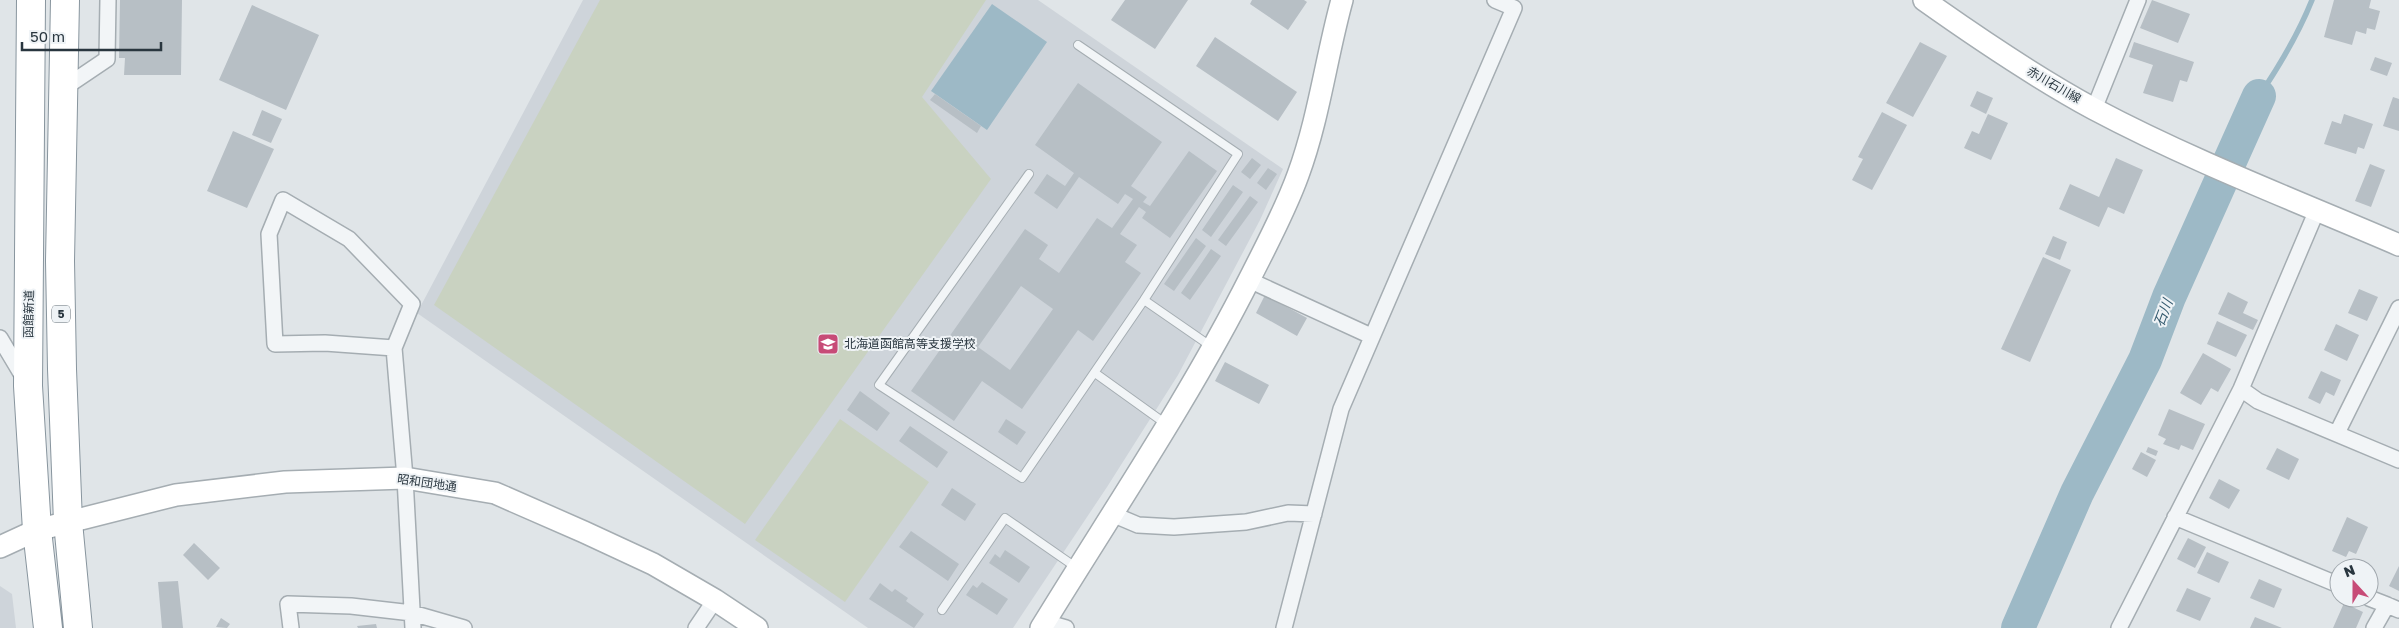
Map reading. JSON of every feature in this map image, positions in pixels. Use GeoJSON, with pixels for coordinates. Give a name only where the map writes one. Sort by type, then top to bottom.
{"type":"FeatureCollection","features":[{"type":"Feature","properties":{"kind":"highway","name":"函館新道"},"geometry":{"type":"LineString","coordinates":[[31,0],[28,386],[37,530],[48,628]]}},
{"type":"Feature","properties":{"kind":"highway","name":"5"},"geometry":{"type":"LineString","coordinates":[[65,0],[60,261],[68,522],[78,628]]}},
{"type":"Feature","properties":{"kind":"street"},"geometry":{"type":"LineString","coordinates":[[64,88],[107,59],[108,0]]}},
{"type":"Feature","properties":{"kind":"street"},"geometry":{"type":"LineString","coordinates":[[1066,628],[1043,625],[1077,568],[1168,426],[1213,348],[1278,225],[1313,132],[1333,33],[1342,0]]}},
{"type":"Feature","properties":{"kind":"street"},"geometry":{"type":"LineString","coordinates":[[1284,628],[1341,409],[1514,8],[1495,0]]}},
{"type":"Feature","properties":{"kind":"street","name":"赤川石川線"},"geometry":{"type":"LineString","coordinates":[[1924,0],[2029,71],[2094,108],[2192,157],[2317,210]]}},
{"type":"Feature","properties":{"kind":"street"},"geometry":{"type":"LineString","coordinates":[[2094,108],[2138,0]]}},
{"type":"Feature","properties":{"kind":"street"},"geometry":{"type":"LineString","coordinates":[[394,348],[325,343],[275,344],[269,234],[283,200],[349,239],[412,304],[394,348],[406,478],[412,620]]}},
{"type":"Feature","properties":{"kind":"street"},"geometry":{"type":"LineString","coordinates":[[2122,627],[2175,517],[2241,389],[2317,210],[2399,245]]}},
{"type":"Feature","properties":{"kind":"street"},"geometry":{"type":"LineString","coordinates":[[1249,280],[1371,336]]}},
{"type":"Feature","properties":{"kind":"street"},"geometry":{"type":"LineString","coordinates":[[2337,433],[2399,308]]}},
{"type":"Feature","properties":{"kind":"street"},"geometry":{"type":"LineString","coordinates":[[0,338],[28,386]]}},
{"type":"Feature","properties":{"kind":"street"},"geometry":{"type":"LineString","coordinates":[[2241,389],[2258,401],[2399,460]]}},
{"type":"Feature","properties":{"kind":"street","name":"昭和団地通"},"geometry":{"type":"LineString","coordinates":[[0,547],[37,530],[176,495],[285,482],[406,478],[495,494],[653,564],[715,600],[757,628]]}},
{"type":"Feature","properties":{"kind":"street"},"geometry":{"type":"LineString","coordinates":[[1112,514],[1138,525],[1174,527],[1246,522],[1288,513],[1314,514]]}},
{"type":"Feature","properties":{"kind":"street"},"geometry":{"type":"LineString","coordinates":[[2175,517],[2329,581]]}},
{"type":"Feature","properties":{"kind":"street"},"geometry":{"type":"LineString","coordinates":[[696,628],[715,600]]}},
{"type":"Feature","properties":{"kind":"street"},"geometry":{"type":"LineString","coordinates":[[2374,628],[2393,608],[2379,602]]}},
{"type":"Feature","properties":{"kind":"street"},"geometry":{"type":"LineString","coordinates":[[291,628],[288,604],[351,606],[412,620],[464,628]]}},
{"type":"Feature","properties":{"kind":"lane"},"geometry":{"type":"LineString","coordinates":[[1029,174],[879,384],[1022,478],[1144,300],[1238,154],[1078,45]]}},
{"type":"Feature","properties":{"kind":"lane"},"geometry":{"type":"LineString","coordinates":[[1144,300],[1213,348]]}},
{"type":"Feature","properties":{"kind":"lane"},"geometry":{"type":"LineString","coordinates":[[1095,373],[1168,426]]}},
{"type":"Feature","properties":{"kind":"lane"},"geometry":{"type":"LineString","coordinates":[[942,610],[1005,518],[1077,568]]}},
{"type":"Feature","properties":{"kind":"shaded area","name":"北海道函館高等支援学校"},"geometry":{"type":"Polygon","coordinates":[[[583,0],[1038,0],[1283,169],[1260,220],[1178,375],[1107,487],[1013,628],[868,628],[417,313],[583,0]]]}},
{"type":"Feature","properties":{"kind":"shaded area"},"geometry":{"type":"Polygon","coordinates":[[[0,586],[12,594],[16,628],[0,628],[0,586]]]}},
{"type":"Feature","properties":{"kind":"green space"},"geometry":{"type":"Polygon","coordinates":[[[600,0],[986,0],[922,97],[991,179],[745,524],[434,305],[600,0]]]}},
{"type":"Feature","properties":{"kind":"green space"},"geometry":{"type":"Polygon","coordinates":[[[840,419],[929,482],[845,602],[755,540],[840,419]]]}},
{"type":"Feature","properties":{"kind":"water"},"geometry":{"type":"Polygon","coordinates":[[[992,4],[1047,42],[987,130],[931,91],[992,4]]]}},
{"type":"Feature","properties":{"kind":"building"},"geometry":{"type":"Polygon","coordinates":[[[120,0],[182,0],[181,75],[124,75],[125,58],[119,58],[120,0]]]}},
{"type":"Feature","properties":{"kind":"building"},"geometry":{"type":"Polygon","coordinates":[[[1125,0],[1188,0],[1155,49],[1111,20],[1125,0]]]}},
{"type":"Feature","properties":{"kind":"building"},"geometry":{"type":"Polygon","coordinates":[[[1252,0],[1304,0],[1307,2],[1288,30],[1250,4],[1252,0]]]}},
{"type":"Feature","properties":{"kind":"building"},"geometry":{"type":"Polygon","coordinates":[[[2152,0],[2190,14],[2178,43],[2140,28],[2152,0]]]}},
{"type":"Feature","properties":{"kind":"building"},"geometry":{"type":"Polygon","coordinates":[[[2334,0],[2371,0],[2369,8],[2380,11],[2375,30],[2367,28],[2366,34],[2356,31],[2352,45],[2324,37],[2334,0]]]}},
{"type":"Feature","properties":{"kind":"building"},"geometry":{"type":"Polygon","coordinates":[[[252,5],[319,35],[286,110],[219,80],[252,5]]]}},
{"type":"Feature","properties":{"kind":"building"},"geometry":{"type":"Polygon","coordinates":[[[1215,37],[1297,92],[1278,121],[1196,66],[1215,37]]]}},
{"type":"Feature","properties":{"kind":"building"},"geometry":{"type":"Polygon","coordinates":[[[1920,42],[1947,56],[1913,117],[1886,103],[1920,42]]]}},
{"type":"Feature","properties":{"kind":"building"},"geometry":{"type":"Polygon","coordinates":[[[2134,42],[2194,62],[2187,82],[2180,80],[2173,102],[2143,93],[2153,65],[2129,57],[2134,42]]]}},
{"type":"Feature","properties":{"kind":"building"},"geometry":{"type":"Polygon","coordinates":[[[2375,57],[2392,63],[2387,76],[2370,70],[2375,57]]]}},
{"type":"Feature","properties":{"kind":"building"},"geometry":{"type":"Polygon","coordinates":[[[1078,83],[1162,142],[1131,186],[1147,197],[1143,202],[1150,206],[1189,151],[1217,171],[1170,238],[1142,218],[1146,212],[1139,207],[1120,234],[1137,245],[1125,262],[1141,273],[1093,341],[1078,330],[1022,409],[982,381],[954,421],[911,391],[1025,229],[1048,245],[1039,259],[1059,273],[1097,218],[1112,228],[1133,199],[1125,194],[1118,204],[1079,177],[1057,209],[1034,193],[1047,174],[1065,186],[1074,173],[1035,145],[1078,83]],[[1021,286],[978,347],[1010,370],[1053,309],[1021,286]]]}},
{"type":"Feature","properties":{"kind":"building"},"geometry":{"type":"Polygon","coordinates":[[[1977,91],[1993,98],[1986,114],[1970,106],[1977,91]]]}},
{"type":"Feature","properties":{"kind":"building"},"geometry":{"type":"Polygon","coordinates":[[[935,94],[981,126],[977,133],[930,100],[935,94]]]}},
{"type":"Feature","properties":{"kind":"building"},"geometry":{"type":"Polygon","coordinates":[[[2393,97],[2399,99],[2399,131],[2383,126],[2393,97]]]}},
{"type":"Feature","properties":{"kind":"building"},"geometry":{"type":"Polygon","coordinates":[[[262,110],[282,119],[271,143],[252,135],[262,110]]]}},
{"type":"Feature","properties":{"kind":"building"},"geometry":{"type":"Polygon","coordinates":[[[1882,112],[1907,125],[1872,190],[1852,180],[1863,159],[1858,157],[1882,112]]]}},
{"type":"Feature","properties":{"kind":"building"},"geometry":{"type":"Polygon","coordinates":[[[1988,114],[2008,123],[1991,160],[1964,148],[1972,131],[1979,134],[1988,114]]]}},
{"type":"Feature","properties":{"kind":"building"},"geometry":{"type":"Polygon","coordinates":[[[2344,114],[2373,124],[2364,149],[2358,147],[2356,154],[2324,144],[2332,121],[2341,124],[2344,114]]]}},
{"type":"Feature","properties":{"kind":"building"},"geometry":{"type":"Polygon","coordinates":[[[233,131],[274,149],[247,208],[207,191],[233,131]]]}},
{"type":"Feature","properties":{"kind":"building"},"geometry":{"type":"Polygon","coordinates":[[[1252,158],[1261,165],[1250,179],[1241,172],[1252,158]]]}},
{"type":"Feature","properties":{"kind":"building"},"geometry":{"type":"Polygon","coordinates":[[[2116,158],[2143,170],[2124,214],[2108,207],[2099,227],[2059,209],[2070,184],[2099,197],[2116,158]]]}},
{"type":"Feature","properties":{"kind":"building"},"geometry":{"type":"Polygon","coordinates":[[[2370,164],[2385,170],[2371,207],[2355,201],[2370,164]]]}},
{"type":"Feature","properties":{"kind":"building"},"geometry":{"type":"Polygon","coordinates":[[[1268,168],[1277,174],[1266,190],[1257,183],[1268,168]]]}},
{"type":"Feature","properties":{"kind":"building"},"geometry":{"type":"Polygon","coordinates":[[[1233,185],[1243,192],[1211,237],[1202,230],[1233,185]]]}},
{"type":"Feature","properties":{"kind":"building"},"geometry":{"type":"Polygon","coordinates":[[[1250,196],[1258,202],[1226,246],[1218,240],[1250,196]]]}},
{"type":"Feature","properties":{"kind":"building"},"geometry":{"type":"Polygon","coordinates":[[[2053,236],[2067,242],[2060,260],[2045,254],[2053,236]]]}},
{"type":"Feature","properties":{"kind":"building"},"geometry":{"type":"Polygon","coordinates":[[[1196,238],[1206,246],[1174,291],[1164,284],[1196,238]]]}},
{"type":"Feature","properties":{"kind":"building"},"geometry":{"type":"Polygon","coordinates":[[[1211,249],[1221,256],[1190,300],[1181,293],[1211,249]]]}},
{"type":"Feature","properties":{"kind":"building"},"geometry":{"type":"Polygon","coordinates":[[[2043,257],[2071,270],[2030,362],[2001,349],[2043,257]]]}},
{"type":"Feature","properties":{"kind":"building"},"geometry":{"type":"Polygon","coordinates":[[[2359,289],[2378,297],[2367,321],[2348,313],[2359,289]]]}},
{"type":"Feature","properties":{"kind":"building"},"geometry":{"type":"Polygon","coordinates":[[[2228,292],[2248,302],[2243,313],[2258,320],[2253,330],[2218,314],[2228,292]]]}},
{"type":"Feature","properties":{"kind":"building"},"geometry":{"type":"Polygon","coordinates":[[[1265,295],[1307,318],[1297,336],[1256,313],[1265,295]]]}},
{"type":"Feature","properties":{"kind":"building"},"geometry":{"type":"Polygon","coordinates":[[[2217,321],[2247,335],[2236,357],[2207,344],[2217,321]]]}},
{"type":"Feature","properties":{"kind":"building"},"geometry":{"type":"Polygon","coordinates":[[[2336,324],[2359,335],[2347,361],[2324,350],[2336,324]]]}},
{"type":"Feature","properties":{"kind":"building"},"geometry":{"type":"Polygon","coordinates":[[[2203,353],[2231,369],[2218,392],[2211,388],[2201,405],[2180,393],[2203,353]]]}},
{"type":"Feature","properties":{"kind":"building"},"geometry":{"type":"Polygon","coordinates":[[[1225,362],[1269,385],[1259,404],[1215,381],[1225,362]]]}},
{"type":"Feature","properties":{"kind":"building"},"geometry":{"type":"Polygon","coordinates":[[[2321,371],[2341,380],[2334,396],[2326,392],[2320,404],[2308,398],[2321,371]]]}},
{"type":"Feature","properties":{"kind":"building"},"geometry":{"type":"Polygon","coordinates":[[[860,391],[890,413],[877,431],[847,410],[860,391]]]}},
{"type":"Feature","properties":{"kind":"building"},"geometry":{"type":"Polygon","coordinates":[[[2169,409],[2205,424],[2193,450],[2181,445],[2179,450],[2163,444],[2166,439],[2158,435],[2169,409]]]}},
{"type":"Feature","properties":{"kind":"building"},"geometry":{"type":"Polygon","coordinates":[[[1006,419],[1026,432],[1017,445],[998,432],[1006,419]]]}},
{"type":"Feature","properties":{"kind":"building"},"geometry":{"type":"Polygon","coordinates":[[[910,426],[948,452],[937,468],[899,441],[910,426]]]}},
{"type":"Feature","properties":{"kind":"building"},"geometry":{"type":"Polygon","coordinates":[[[2148,447],[2158,451],[2156,456],[2146,452],[2148,447]]]}},
{"type":"Feature","properties":{"kind":"building"},"geometry":{"type":"Polygon","coordinates":[[[2277,448],[2299,459],[2289,480],[2266,469],[2277,448]]]}},
{"type":"Feature","properties":{"kind":"building"},"geometry":{"type":"Polygon","coordinates":[[[2141,452],[2156,460],[2147,477],[2132,469],[2141,452]]]}},
{"type":"Feature","properties":{"kind":"building"},"geometry":{"type":"Polygon","coordinates":[[[2219,479],[2240,490],[2229,509],[2209,498],[2219,479]]]}},
{"type":"Feature","properties":{"kind":"building"},"geometry":{"type":"Polygon","coordinates":[[[952,488],[976,504],[965,521],[941,505],[952,488]]]}},
{"type":"Feature","properties":{"kind":"building"},"geometry":{"type":"Polygon","coordinates":[[[2347,517],[2368,527],[2356,554],[2349,551],[2346,557],[2332,551],[2347,517]]]}},
{"type":"Feature","properties":{"kind":"building"},"geometry":{"type":"Polygon","coordinates":[[[911,531],[959,564],[948,581],[899,547],[911,531]]]}},
{"type":"Feature","properties":{"kind":"building"},"geometry":{"type":"Polygon","coordinates":[[[2188,538],[2206,547],[2195,568],[2177,559],[2188,538]]]}},
{"type":"Feature","properties":{"kind":"building"},"geometry":{"type":"Polygon","coordinates":[[[194,543],[220,568],[208,580],[183,555],[194,543]]]}},
{"type":"Feature","properties":{"kind":"building"},"geometry":{"type":"Polygon","coordinates":[[[1005,550],[1030,567],[1019,583],[989,563],[995,554],[1000,558],[1005,550]]]}},
{"type":"Feature","properties":{"kind":"building"},"geometry":{"type":"Polygon","coordinates":[[[2207,552],[2229,562],[2219,583],[2197,573],[2207,552]]]}},
{"type":"Feature","properties":{"kind":"building"},"geometry":{"type":"Polygon","coordinates":[[[2399,566],[2399,591],[2389,586],[2399,566]]]}},
{"type":"Feature","properties":{"kind":"building"},"geometry":{"type":"Polygon","coordinates":[[[2259,579],[2282,589],[2274,608],[2250,598],[2259,579]]]}},
{"type":"Feature","properties":{"kind":"building"},"geometry":{"type":"Polygon","coordinates":[[[178,581],[183,628],[162,628],[158,582],[178,581]]]}},
{"type":"Feature","properties":{"kind":"building"},"geometry":{"type":"Polygon","coordinates":[[[982,582],[1008,599],[997,615],[966,595],[973,585],[977,588],[982,582]]]}},
{"type":"Feature","properties":{"kind":"building"},"geometry":{"type":"Polygon","coordinates":[[[880,583],[892,592],[895,589],[908,598],[906,601],[924,614],[914,628],[869,599],[880,583]]]}},
{"type":"Feature","properties":{"kind":"building"},"geometry":{"type":"Polygon","coordinates":[[[2187,588],[2211,598],[2200,621],[2176,611],[2187,588]]]}},
{"type":"Feature","properties":{"kind":"building"},"geometry":{"type":"Polygon","coordinates":[[[2342,608],[2355,608],[2363,612],[2356,628],[2333,628],[2342,608]]]}},
{"type":"Feature","properties":{"kind":"building"},"geometry":{"type":"Polygon","coordinates":[[[2255,617],[2282,628],[2250,628],[2255,617]]]}},
{"type":"Feature","properties":{"kind":"building"},"geometry":{"type":"Polygon","coordinates":[[[221,618],[230,624],[227,628],[216,627],[221,618]]]}},
{"type":"Feature","properties":{"kind":"building"},"geometry":{"type":"Polygon","coordinates":[[[376,624],[377,628],[358,628],[357,626],[376,624]]]}},
{"type":"Feature","properties":{"kind":"waterway","name":"石川"},"geometry":{"type":"LineString","coordinates":[[2259,96],[2288,50],[2312,0]]}},
{"type":"Feature","properties":{"kind":"waterway","name":"石川"},"geometry":{"type":"LineString","coordinates":[[2018,628],[2077,493],[2145,360],[2169,297],[2259,96]]}},
{"type":"Feature","properties":{"kind":"place","name":"北海道函館高等支援学校"},"geometry":{"type":"Point","coordinates":[828,344]}}]}
